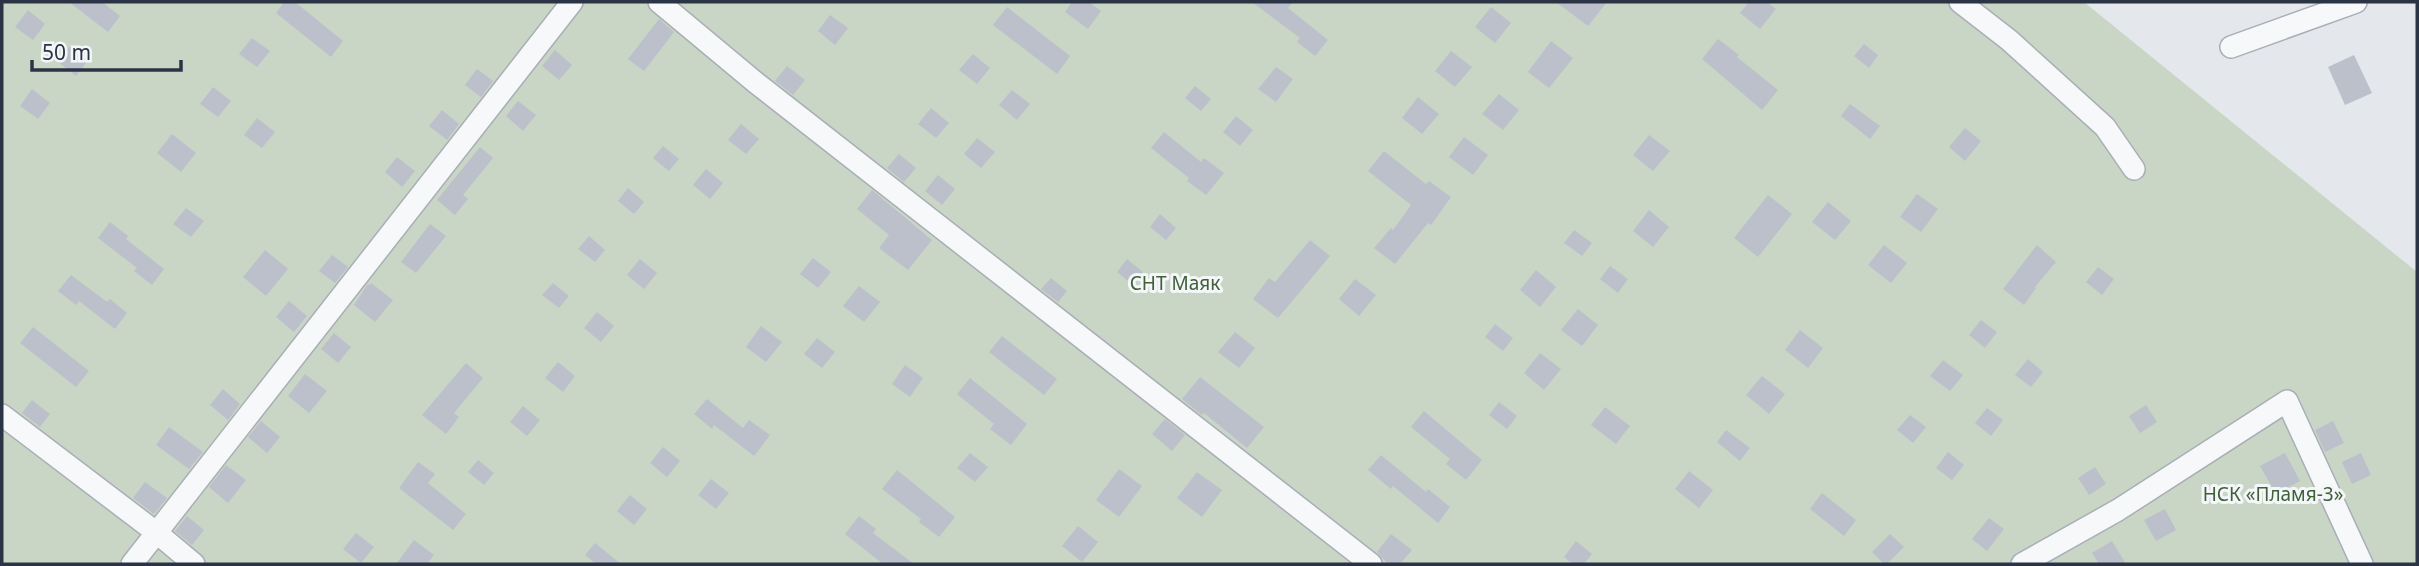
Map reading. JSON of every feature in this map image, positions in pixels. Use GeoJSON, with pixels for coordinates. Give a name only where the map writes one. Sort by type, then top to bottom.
{"type":"FeatureCollection","features":[{"type":"Feature","properties":{"kind":"street"},"geometry":{"type":"LineString","coordinates":[[132,564],[572,2]]}},
{"type":"Feature","properties":{"kind":"street"},"geometry":{"type":"LineString","coordinates":[[659,2],[777,99],[1371,564]]}},
{"type":"Feature","properties":{"kind":"street"},"geometry":{"type":"LineString","coordinates":[[1960,2],[2009,40],[2105,127],[2134,169]]}},
{"type":"Feature","properties":{"kind":"street"},"geometry":{"type":"LineString","coordinates":[[2231,47],[2356,2]]}},
{"type":"Feature","properties":{"kind":"street"},"geometry":{"type":"LineString","coordinates":[[2022,564],[2118,510],[2287,401],[2362,564]]}},
{"type":"Feature","properties":{"kind":"street"},"geometry":{"type":"LineString","coordinates":[[2,415],[194,564]]}},
{"type":"Feature","properties":{"kind":"green space","name":"СНТ Маяк"},"geometry":{"type":"Polygon","coordinates":[[[2,2],[2084,2],[2417,272],[2417,564],[2,564],[2,2]]]}},
{"type":"Feature","properties":{"kind":"building"},"geometry":{"type":"Polygon","coordinates":[[[69,2],[102,2],[120,16],[108,32],[69,2]]]}},
{"type":"Feature","properties":{"kind":"building"},"geometry":{"type":"Polygon","coordinates":[[[284,2],[295,2],[343,41],[331,57],[276,13],[284,2]]]}},
{"type":"Feature","properties":{"kind":"building"},"geometry":{"type":"Polygon","coordinates":[[[1072,2],[1089,2],[1101,11],[1088,29],[1065,12],[1072,2]]]}},
{"type":"Feature","properties":{"kind":"building"},"geometry":{"type":"Polygon","coordinates":[[[1252,2],[1293,2],[1288,8],[1328,40],[1315,56],[1297,42],[1300,38],[1252,2]]]}},
{"type":"Feature","properties":{"kind":"building"},"geometry":{"type":"Polygon","coordinates":[[[1556,2],[1607,2],[1588,26],[1556,2]]]}},
{"type":"Feature","properties":{"kind":"building"},"geometry":{"type":"Polygon","coordinates":[[[1749,2],[1767,2],[1776,9],[1760,29],[1740,13],[1749,2]]]}},
{"type":"Feature","properties":{"kind":"building"},"geometry":{"type":"Polygon","coordinates":[[[1007,7],[1070,56],[1057,74],[993,25],[1007,7]]]}},
{"type":"Feature","properties":{"kind":"building"},"geometry":{"type":"Polygon","coordinates":[[[1491,7],[1511,23],[1495,43],[1475,27],[1491,7]]]}},
{"type":"Feature","properties":{"kind":"building"},"geometry":{"type":"Polygon","coordinates":[[[28,10],[45,24],[33,40],[15,27],[28,10]]]}},
{"type":"Feature","properties":{"kind":"building"},"geometry":{"type":"Polygon","coordinates":[[[830,15],[848,28],[835,45],[818,31],[830,15]]]}},
{"type":"Feature","properties":{"kind":"building"},"geometry":{"type":"Polygon","coordinates":[[[659,19],[674,32],[644,71],[628,59],[659,19]]]}},
{"type":"Feature","properties":{"kind":"building"},"geometry":{"type":"Polygon","coordinates":[[[252,38],[270,51],[257,67],[239,54],[252,38]]]}},
{"type":"Feature","properties":{"kind":"building"},"geometry":{"type":"Polygon","coordinates":[[[1718,39],[1778,90],[1762,110],[1702,59],[1718,39]]]}},
{"type":"Feature","properties":{"kind":"building"},"geometry":{"type":"Polygon","coordinates":[[[1551,41],[1573,58],[1549,88],[1528,72],[1551,41]]]}},
{"type":"Feature","properties":{"kind":"building"},"geometry":{"type":"Polygon","coordinates":[[[1864,44],[1878,55],[1869,68],[1854,56],[1864,44]]]}},
{"type":"Feature","properties":{"kind":"building"},"geometry":{"type":"Polygon","coordinates":[[[70,46],[88,60],[76,76],[58,62],[70,46]]]}},
{"type":"Feature","properties":{"kind":"building"},"geometry":{"type":"Polygon","coordinates":[[[555,50],[572,65],[559,80],[542,66],[555,50]]]}},
{"type":"Feature","properties":{"kind":"building"},"geometry":{"type":"Polygon","coordinates":[[[1451,51],[1472,67],[1455,87],[1435,71],[1451,51]]]}},
{"type":"Feature","properties":{"kind":"building"},"geometry":{"type":"Polygon","coordinates":[[[973,54],[990,68],[977,84],[959,70],[973,54]]]}},
{"type":"Feature","properties":{"kind":"building"},"geometry":{"type":"Polygon","coordinates":[[[2354,55],[2372,93],[2345,105],[2328,67],[2354,55]]]}},
{"type":"Feature","properties":{"kind":"building"},"geometry":{"type":"Polygon","coordinates":[[[787,66],[805,80],[793,95],[775,81],[787,66]]]}},
{"type":"Feature","properties":{"kind":"building"},"geometry":{"type":"Polygon","coordinates":[[[1276,67],[1293,79],[1276,102],[1258,89],[1276,67]]]}},
{"type":"Feature","properties":{"kind":"building"},"geometry":{"type":"Polygon","coordinates":[[[477,69],[493,81],[481,97],[465,85],[477,69]]]}},
{"type":"Feature","properties":{"kind":"building"},"geometry":{"type":"Polygon","coordinates":[[[1195,86],[1211,99],[1201,111],[1185,98],[1195,86]]]}},
{"type":"Feature","properties":{"kind":"building"},"geometry":{"type":"Polygon","coordinates":[[[213,87],[231,101],[218,117],[200,104],[213,87]]]}},
{"type":"Feature","properties":{"kind":"building"},"geometry":{"type":"Polygon","coordinates":[[[32,89],[50,103],[38,119],[20,106],[32,89]]]}},
{"type":"Feature","properties":{"kind":"building"},"geometry":{"type":"Polygon","coordinates":[[[1012,90],[1030,104],[1017,120],[999,105],[1012,90]]]}},
{"type":"Feature","properties":{"kind":"building"},"geometry":{"type":"Polygon","coordinates":[[[1499,94],[1519,110],[1503,130],[1482,114],[1499,94]]]}},
{"type":"Feature","properties":{"kind":"building"},"geometry":{"type":"Polygon","coordinates":[[[1418,97],[1439,114],[1422,134],[1402,118],[1418,97]]]}},
{"type":"Feature","properties":{"kind":"building"},"geometry":{"type":"Polygon","coordinates":[[[518,101],[536,115],[523,131],[506,116],[518,101]]]}},
{"type":"Feature","properties":{"kind":"building"},"geometry":{"type":"Polygon","coordinates":[[[1850,104],[1880,126],[1870,139],[1841,116],[1850,104]]]}},
{"type":"Feature","properties":{"kind":"building"},"geometry":{"type":"Polygon","coordinates":[[[931,108],[949,123],[936,138],[918,124],[931,108]]]}},
{"type":"Feature","properties":{"kind":"building"},"geometry":{"type":"Polygon","coordinates":[[[442,110],[459,124],[447,140],[429,126],[442,110]]]}},
{"type":"Feature","properties":{"kind":"building"},"geometry":{"type":"Polygon","coordinates":[[[1236,116],[1253,130],[1240,146],[1223,132],[1236,116]]]}},
{"type":"Feature","properties":{"kind":"building"},"geometry":{"type":"Polygon","coordinates":[[[257,118],[275,132],[262,148],[244,135],[257,118]]]}},
{"type":"Feature","properties":{"kind":"building"},"geometry":{"type":"Polygon","coordinates":[[[741,124],[759,139],[746,154],[728,140],[741,124]]]}},
{"type":"Feature","properties":{"kind":"building"},"geometry":{"type":"Polygon","coordinates":[[[1965,128],[1981,141],[1965,161],[1949,147],[1965,128]]]}},
{"type":"Feature","properties":{"kind":"building"},"geometry":{"type":"Polygon","coordinates":[[[1164,132],[1201,162],[1204,158],[1224,173],[1206,195],[1151,148],[1164,132]]]}},
{"type":"Feature","properties":{"kind":"building"},"geometry":{"type":"Polygon","coordinates":[[[172,134],[196,153],[181,172],[157,153],[172,134]]]}},
{"type":"Feature","properties":{"kind":"building"},"geometry":{"type":"Polygon","coordinates":[[[1649,135],[1670,151],[1653,171],[1633,155],[1649,135]]]}},
{"type":"Feature","properties":{"kind":"building"},"geometry":{"type":"Polygon","coordinates":[[[1464,137],[1488,155],[1473,175],[1449,157],[1464,137]]]}},
{"type":"Feature","properties":{"kind":"building"},"geometry":{"type":"Polygon","coordinates":[[[977,138],[995,152],[981,168],[964,154],[977,138]]]}},
{"type":"Feature","properties":{"kind":"building"},"geometry":{"type":"Polygon","coordinates":[[[663,146],[679,159],[669,171],[653,158],[663,146]]]}},
{"type":"Feature","properties":{"kind":"building"},"geometry":{"type":"Polygon","coordinates":[[[480,147],[493,158],[463,195],[468,199],[455,215],[437,200],[480,147]]]}},
{"type":"Feature","properties":{"kind":"building"},"geometry":{"type":"Polygon","coordinates":[[[1384,151],[1426,184],[1429,181],[1451,197],[1431,225],[1428,223],[1395,264],[1374,248],[1391,228],[1393,230],[1411,205],[1368,171],[1384,151]]]}},
{"type":"Feature","properties":{"kind":"building"},"geometry":{"type":"Polygon","coordinates":[[[899,154],[916,168],[904,182],[887,168],[899,154]]]}},
{"type":"Feature","properties":{"kind":"building"},"geometry":{"type":"Polygon","coordinates":[[[397,157],[415,171],[402,187],[385,172],[397,157]]]}},
{"type":"Feature","properties":{"kind":"building"},"geometry":{"type":"Polygon","coordinates":[[[706,169],[723,183],[710,199],[693,185],[706,169]]]}},
{"type":"Feature","properties":{"kind":"building"},"geometry":{"type":"Polygon","coordinates":[[[938,175],[955,189],[942,205],[925,191],[938,175]]]}},
{"type":"Feature","properties":{"kind":"building"},"geometry":{"type":"Polygon","coordinates":[[[628,188],[644,202],[634,214],[618,201],[628,188]]]}},
{"type":"Feature","properties":{"kind":"building"},"geometry":{"type":"Polygon","coordinates":[[[872,190],[932,240],[908,270],[879,248],[889,235],[857,209],[872,190]]]}},
{"type":"Feature","properties":{"kind":"building"},"geometry":{"type":"Polygon","coordinates":[[[1917,194],[1938,209],[1921,232],[1900,217],[1917,194]]]}},
{"type":"Feature","properties":{"kind":"building"},"geometry":{"type":"Polygon","coordinates":[[[1768,195],[1792,214],[1758,257],[1734,238],[1768,195]]]}},
{"type":"Feature","properties":{"kind":"building"},"geometry":{"type":"Polygon","coordinates":[[[1828,202],[1851,221],[1835,240],[1812,222],[1828,202]]]}},
{"type":"Feature","properties":{"kind":"building"},"geometry":{"type":"Polygon","coordinates":[[[186,208],[204,221],[191,237],[173,224],[186,208]]]}},
{"type":"Feature","properties":{"kind":"building"},"geometry":{"type":"Polygon","coordinates":[[[1649,210],[1669,227],[1653,247],[1633,231],[1649,210]]]}},
{"type":"Feature","properties":{"kind":"building"},"geometry":{"type":"Polygon","coordinates":[[[1160,214],[1176,228],[1166,240],[1150,227],[1160,214]]]}},
{"type":"Feature","properties":{"kind":"building"},"geometry":{"type":"Polygon","coordinates":[[[110,222],[128,236],[126,239],[164,269],[152,285],[134,271],[137,268],[98,238],[110,222]]]}},
{"type":"Feature","properties":{"kind":"building"},"geometry":{"type":"Polygon","coordinates":[[[430,224],[446,236],[416,273],[401,262],[430,224]]]}},
{"type":"Feature","properties":{"kind":"building"},"geometry":{"type":"Polygon","coordinates":[[[1574,230],[1592,243],[1582,256],[1564,243],[1574,230]]]}},
{"type":"Feature","properties":{"kind":"building"},"geometry":{"type":"Polygon","coordinates":[[[589,236],[605,250],[595,262],[578,249],[589,236]]]}},
{"type":"Feature","properties":{"kind":"building"},"geometry":{"type":"Polygon","coordinates":[[[1310,240],[1330,256],[1278,318],[1253,299],[1269,278],[1275,282],[1310,240]]]}},
{"type":"Feature","properties":{"kind":"building"},"geometry":{"type":"Polygon","coordinates":[[[1884,245],[1907,263],[1891,283],[1868,265],[1884,245]]]}},
{"type":"Feature","properties":{"kind":"building"},"geometry":{"type":"Polygon","coordinates":[[[2037,245],[2056,262],[2024,305],[2003,289],[2037,245]]]}},
{"type":"Feature","properties":{"kind":"building"},"geometry":{"type":"Polygon","coordinates":[[[265,250],[288,269],[266,296],[243,277],[265,250]]]}},
{"type":"Feature","properties":{"kind":"building"},"geometry":{"type":"Polygon","coordinates":[[[332,255],[348,267],[335,283],[319,271],[332,255]]]}},
{"type":"Feature","properties":{"kind":"building"},"geometry":{"type":"Polygon","coordinates":[[[813,258],[831,272],[818,288],[800,274],[813,258]]]}},
{"type":"Feature","properties":{"kind":"building"},"geometry":{"type":"Polygon","coordinates":[[[640,259],[657,273],[644,289],[627,275],[640,259]]]}},
{"type":"Feature","properties":{"kind":"building"},"geometry":{"type":"Polygon","coordinates":[[[1127,259],[1143,272],[1133,285],[1117,272],[1127,259]]]}},
{"type":"Feature","properties":{"kind":"building"},"geometry":{"type":"Polygon","coordinates":[[[1610,266],[1628,279],[1618,293],[1600,279],[1610,266]]]}},
{"type":"Feature","properties":{"kind":"building"},"geometry":{"type":"Polygon","coordinates":[[[2098,267],[2114,279],[2102,295],[2086,282],[2098,267]]]}},
{"type":"Feature","properties":{"kind":"building"},"geometry":{"type":"Polygon","coordinates":[[[1536,270],[1556,287],[1540,307],[1520,290],[1536,270]]]}},
{"type":"Feature","properties":{"kind":"building"},"geometry":{"type":"Polygon","coordinates":[[[71,275],[107,302],[110,299],[127,313],[115,329],[79,301],[76,305],[58,291],[71,275]]]}},
{"type":"Feature","properties":{"kind":"building"},"geometry":{"type":"Polygon","coordinates":[[[1051,278],[1067,291],[1058,302],[1041,289],[1051,278]]]}},
{"type":"Feature","properties":{"kind":"building"},"geometry":{"type":"Polygon","coordinates":[[[1355,279],[1376,295],[1359,316],[1339,299],[1355,279]]]}},
{"type":"Feature","properties":{"kind":"building"},"geometry":{"type":"Polygon","coordinates":[[[371,283],[393,300],[375,322],[354,305],[371,283]]]}},
{"type":"Feature","properties":{"kind":"building"},"geometry":{"type":"Polygon","coordinates":[[[553,283],[569,296],[559,308],[542,295],[553,283]]]}},
{"type":"Feature","properties":{"kind":"building"},"geometry":{"type":"Polygon","coordinates":[[[859,286],[880,302],[864,322],[843,306],[859,286]]]}},
{"type":"Feature","properties":{"kind":"building"},"geometry":{"type":"Polygon","coordinates":[[[289,301],[307,316],[294,332],[276,317],[289,301]]]}},
{"type":"Feature","properties":{"kind":"building"},"geometry":{"type":"Polygon","coordinates":[[[1578,309],[1598,325],[1582,346],[1561,330],[1578,309]]]}},
{"type":"Feature","properties":{"kind":"building"},"geometry":{"type":"Polygon","coordinates":[[[597,312],[614,326],[601,342],[584,328],[597,312]]]}},
{"type":"Feature","properties":{"kind":"building"},"geometry":{"type":"Polygon","coordinates":[[[1981,320],[1997,332],[1985,348],[1969,335],[1981,320]]]}},
{"type":"Feature","properties":{"kind":"building"},"geometry":{"type":"Polygon","coordinates":[[[1495,324],[1513,338],[1503,351],[1485,337],[1495,324]]]}},
{"type":"Feature","properties":{"kind":"building"},"geometry":{"type":"Polygon","coordinates":[[[761,326],[782,342],[766,362],[746,347],[761,326]]]}},
{"type":"Feature","properties":{"kind":"building"},"geometry":{"type":"Polygon","coordinates":[[[33,327],[89,371],[76,387],[20,343],[33,327]]]}},
{"type":"Feature","properties":{"kind":"building"},"geometry":{"type":"Polygon","coordinates":[[[1800,330],[1823,348],[1808,368],[1785,350],[1800,330]]]}},
{"type":"Feature","properties":{"kind":"building"},"geometry":{"type":"Polygon","coordinates":[[[1235,332],[1255,348],[1239,368],[1218,352],[1235,332]]]}},
{"type":"Feature","properties":{"kind":"building"},"geometry":{"type":"Polygon","coordinates":[[[334,333],[351,347],[338,363],[321,349],[334,333]]]}},
{"type":"Feature","properties":{"kind":"building"},"geometry":{"type":"Polygon","coordinates":[[[1002,336],[1057,379],[1044,395],[989,352],[1002,336]]]}},
{"type":"Feature","properties":{"kind":"building"},"geometry":{"type":"Polygon","coordinates":[[[817,338],[835,352],[822,368],[804,354],[817,338]]]}},
{"type":"Feature","properties":{"kind":"building"},"geometry":{"type":"Polygon","coordinates":[[[1540,353],[1561,369],[1544,390],[1524,373],[1540,353]]]}},
{"type":"Feature","properties":{"kind":"building"},"geometry":{"type":"Polygon","coordinates":[[[2028,359],[2043,372],[2031,387],[2015,375],[2028,359]]]}},
{"type":"Feature","properties":{"kind":"building"},"geometry":{"type":"Polygon","coordinates":[[[1943,360],[1963,375],[1950,391],[1930,376],[1943,360]]]}},
{"type":"Feature","properties":{"kind":"building"},"geometry":{"type":"Polygon","coordinates":[[[558,362],[575,376],[563,392],[545,378],[558,362]]]}},
{"type":"Feature","properties":{"kind":"building"},"geometry":{"type":"Polygon","coordinates":[[[466,363],[483,378],[454,413],[459,417],[446,434],[422,415],[466,363]]]}},
{"type":"Feature","properties":{"kind":"building"},"geometry":{"type":"Polygon","coordinates":[[[905,365],[923,378],[910,397],[892,384],[905,365]]]}},
{"type":"Feature","properties":{"kind":"building"},"geometry":{"type":"Polygon","coordinates":[[[305,374],[327,391],[309,413],[288,396],[305,374]]]}},
{"type":"Feature","properties":{"kind":"building"},"geometry":{"type":"Polygon","coordinates":[[[1762,376],[1785,394],[1769,414],[1746,395],[1762,376]]]}},
{"type":"Feature","properties":{"kind":"building"},"geometry":{"type":"Polygon","coordinates":[[[1200,377],[1264,427],[1247,448],[1182,399],[1200,377]]]}},
{"type":"Feature","properties":{"kind":"building"},"geometry":{"type":"Polygon","coordinates":[[[970,378],[1027,424],[1011,445],[990,429],[994,424],[957,394],[970,378]]]}},
{"type":"Feature","properties":{"kind":"building"},"geometry":{"type":"Polygon","coordinates":[[[223,389],[240,404],[228,420],[210,405],[223,389]]]}},
{"type":"Feature","properties":{"kind":"building"},"geometry":{"type":"Polygon","coordinates":[[[707,399],[743,428],[749,420],[770,435],[754,456],[714,425],[712,429],[694,414],[707,399]]]}},
{"type":"Feature","properties":{"kind":"building"},"geometry":{"type":"Polygon","coordinates":[[[32,400],[50,414],[40,427],[22,413],[32,400]]]}},
{"type":"Feature","properties":{"kind":"building"},"geometry":{"type":"Polygon","coordinates":[[[1499,402],[1517,416],[1507,429],[1489,415],[1499,402]]]}},
{"type":"Feature","properties":{"kind":"building"},"geometry":{"type":"Polygon","coordinates":[[[2146,405],[2157,422],[2140,433],[2129,416],[2146,405]]]}},
{"type":"Feature","properties":{"kind":"building"},"geometry":{"type":"Polygon","coordinates":[[[523,406],[540,420],[527,436],[510,422],[523,406]]]}},
{"type":"Feature","properties":{"kind":"building"},"geometry":{"type":"Polygon","coordinates":[[[1605,407],[1630,426],[1616,444],[1591,425],[1605,407]]]}},
{"type":"Feature","properties":{"kind":"building"},"geometry":{"type":"Polygon","coordinates":[[[1987,408],[2003,420],[1991,436],[1975,423],[1987,408]]]}},
{"type":"Feature","properties":{"kind":"building"},"geometry":{"type":"Polygon","coordinates":[[[1424,411],[1482,460],[1466,480],[1446,464],[1450,459],[1411,427],[1424,411]]]}},
{"type":"Feature","properties":{"kind":"building"},"geometry":{"type":"Polygon","coordinates":[[[1910,415],[1926,427],[1913,443],[1897,430],[1910,415]]]}},
{"type":"Feature","properties":{"kind":"building"},"geometry":{"type":"Polygon","coordinates":[[[1165,419],[1185,435],[1172,451],[1152,434],[1165,419]]]}},
{"type":"Feature","properties":{"kind":"building"},"geometry":{"type":"Polygon","coordinates":[[[261,421],[280,437],[267,453],[248,437],[261,421]]]}},
{"type":"Feature","properties":{"kind":"building"},"geometry":{"type":"Polygon","coordinates":[[[2333,421],[2344,443],[2325,452],[2315,430],[2333,421]]]}},
{"type":"Feature","properties":{"kind":"building"},"geometry":{"type":"Polygon","coordinates":[[[169,427],[203,452],[189,469],[156,445],[169,427]]]}},
{"type":"Feature","properties":{"kind":"building"},"geometry":{"type":"Polygon","coordinates":[[[1726,430],[1750,448],[1740,461],[1717,442],[1726,430]]]}},
{"type":"Feature","properties":{"kind":"building"},"geometry":{"type":"Polygon","coordinates":[[[663,447],[680,461],[667,477],[650,463],[663,447]]]}},
{"type":"Feature","properties":{"kind":"building"},"geometry":{"type":"Polygon","coordinates":[[[1948,452],[1964,465],[1952,480],[1936,468],[1948,452]]]}},
{"type":"Feature","properties":{"kind":"building"},"geometry":{"type":"Polygon","coordinates":[[[970,453],[988,467],[975,482],[957,468],[970,453]]]}},
{"type":"Feature","properties":{"kind":"building"},"geometry":{"type":"Polygon","coordinates":[[[2285,453],[2300,481],[2276,494],[2260,466],[2285,453]]]}},
{"type":"Feature","properties":{"kind":"building"},"geometry":{"type":"Polygon","coordinates":[[[2361,453],[2371,475],[2352,484],[2342,462],[2361,453]]]}},
{"type":"Feature","properties":{"kind":"building"},"geometry":{"type":"Polygon","coordinates":[[[1381,455],[1426,492],[1428,489],[1450,507],[1438,523],[1393,486],[1391,489],[1368,470],[1381,455]]]}},
{"type":"Feature","properties":{"kind":"building"},"geometry":{"type":"Polygon","coordinates":[[[478,460],[494,473],[484,485],[468,472],[478,460]]]}},
{"type":"Feature","properties":{"kind":"building"},"geometry":{"type":"Polygon","coordinates":[[[418,462],[435,474],[428,483],[466,514],[453,530],[399,488],[418,462]]]}},
{"type":"Feature","properties":{"kind":"building"},"geometry":{"type":"Polygon","coordinates":[[[226,465],[246,480],[228,503],[209,487],[226,465]]]}},
{"type":"Feature","properties":{"kind":"building"},"geometry":{"type":"Polygon","coordinates":[[[2095,467],[2106,484],[2089,495],[2078,478],[2095,467]]]}},
{"type":"Feature","properties":{"kind":"building"},"geometry":{"type":"Polygon","coordinates":[[[1119,469],[1142,486],[1119,517],[1096,500],[1119,469]]]}},
{"type":"Feature","properties":{"kind":"building"},"geometry":{"type":"Polygon","coordinates":[[[897,470],[955,517],[939,537],[919,522],[921,519],[882,489],[897,470]]]}},
{"type":"Feature","properties":{"kind":"building"},"geometry":{"type":"Polygon","coordinates":[[[1689,471],[1713,490],[1699,508],[1675,489],[1689,471]]]}},
{"type":"Feature","properties":{"kind":"building"},"geometry":{"type":"Polygon","coordinates":[[[1197,472],[1222,490],[1202,517],[1177,498],[1197,472]]]}},
{"type":"Feature","properties":{"kind":"building"},"geometry":{"type":"Polygon","coordinates":[[[711,479],[729,493],[716,509],[698,495],[711,479]]]}},
{"type":"Feature","properties":{"kind":"building"},"geometry":{"type":"Polygon","coordinates":[[[145,482],[167,498],[154,514],[133,498],[145,482]]]}},
{"type":"Feature","properties":{"kind":"building"},"geometry":{"type":"Polygon","coordinates":[[[1822,493],[1856,520],[1844,536],[1810,509],[1822,493]]]}},
{"type":"Feature","properties":{"kind":"building"},"geometry":{"type":"Polygon","coordinates":[[[630,495],[647,509],[634,525],[617,511],[630,495]]]}},
{"type":"Feature","properties":{"kind":"building"},"geometry":{"type":"Polygon","coordinates":[[[2165,509],[2176,530],[2156,541],[2144,520],[2165,509]]]}},
{"type":"Feature","properties":{"kind":"building"},"geometry":{"type":"Polygon","coordinates":[[[187,516],[204,530],[192,545],[175,531],[187,516]]]}},
{"type":"Feature","properties":{"kind":"building"},"geometry":{"type":"Polygon","coordinates":[[[859,516],[876,529],[873,533],[914,564],[883,564],[845,534],[859,516]]]}},
{"type":"Feature","properties":{"kind":"building"},"geometry":{"type":"Polygon","coordinates":[[[1989,518],[2004,529],[1987,551],[1972,539],[1989,518]]]}},
{"type":"Feature","properties":{"kind":"building"},"geometry":{"type":"Polygon","coordinates":[[[1078,526],[1098,542],[1082,562],[1062,546],[1078,526]]]}},
{"type":"Feature","properties":{"kind":"building"},"geometry":{"type":"Polygon","coordinates":[[[356,533],[374,547],[361,563],[343,549],[356,533]]]}},
{"type":"Feature","properties":{"kind":"building"},"geometry":{"type":"Polygon","coordinates":[[[1391,534],[1412,550],[1400,564],[1388,564],[1377,552],[1391,534]]]}},
{"type":"Feature","properties":{"kind":"building"},"geometry":{"type":"Polygon","coordinates":[[[1890,534],[1904,547],[1884,564],[1872,552],[1890,534]]]}},
{"type":"Feature","properties":{"kind":"building"},"geometry":{"type":"Polygon","coordinates":[[[414,540],[434,555],[427,564],[396,564],[414,540]]]}},
{"type":"Feature","properties":{"kind":"building"},"geometry":{"type":"Polygon","coordinates":[[[1576,541],[1592,554],[1584,564],[1573,564],[1564,557],[1576,541]]]}},
{"type":"Feature","properties":{"kind":"building"},"geometry":{"type":"Polygon","coordinates":[[[2112,541],[2126,564],[2099,564],[2092,553],[2112,541]]]}},
{"type":"Feature","properties":{"kind":"building"},"geometry":{"type":"Polygon","coordinates":[[[595,543],[621,564],[596,564],[585,555],[595,543]]]}},
{"type":"Feature","properties":{"kind":"park label","name":"НСК «Пламя-3»"},"geometry":{"type":"Point","coordinates":[2273,494]}}]}
